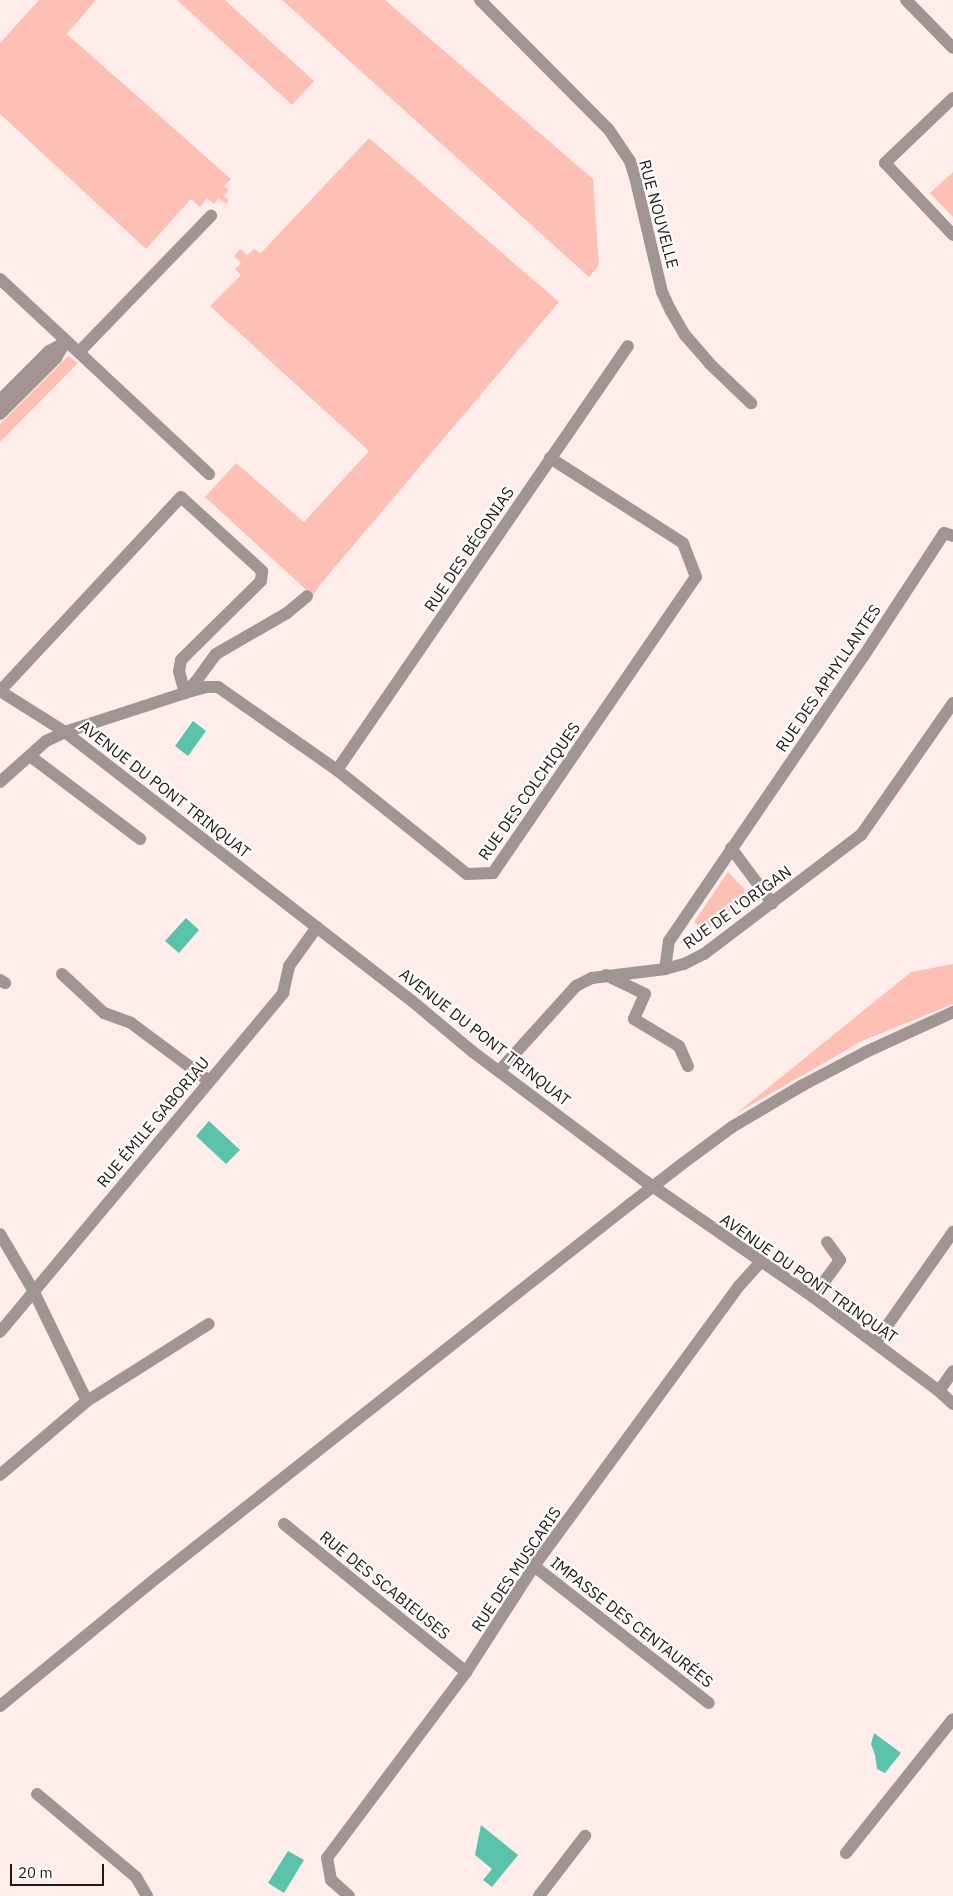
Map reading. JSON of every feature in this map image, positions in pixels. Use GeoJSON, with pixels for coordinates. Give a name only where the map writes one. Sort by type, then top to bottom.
{"type":"FeatureCollection","features":[{"type":"Feature","properties":{"kind":"street","name":"RUE NOUVELLE"},"geometry":{"type":"LineString","coordinates":[[480,0],[609,130],[630,162],[662,292],[671,311],[685,335],[710,364],[751,403]]}},
{"type":"Feature","properties":{"kind":"street"},"geometry":{"type":"LineString","coordinates":[[912,2],[953,48]]}},
{"type":"Feature","properties":{"kind":"street"},"geometry":{"type":"LineString","coordinates":[[953,98],[885,162],[953,235]]}},
{"type":"Feature","properties":{"kind":"street"},"geometry":{"type":"LineString","coordinates":[[79,352],[211,216]]}},
{"type":"Feature","properties":{"kind":"street"},"geometry":{"type":"LineString","coordinates":[[0,278],[210,474]]}},
{"type":"Feature","properties":{"kind":"street"},"geometry":{"type":"LineString","coordinates":[[0,400],[49,351],[66,341]]}},
{"type":"Feature","properties":{"kind":"street"},"geometry":{"type":"LineString","coordinates":[[0,414],[56,358],[66,341]]}},
{"type":"Feature","properties":{"kind":"street","name":"RUE DES BÉGONIAS"},"geometry":{"type":"LineString","coordinates":[[337,770],[628,346]]}},
{"type":"Feature","properties":{"kind":"street","name":"RUE DES COLCHIQUES"},"geometry":{"type":"LineString","coordinates":[[0,782],[46,741],[65,732],[185,693],[206,687],[218,687],[337,770],[467,874],[493,873],[696,576],[683,543],[550,458]]}},
{"type":"Feature","properties":{"kind":"street"},"geometry":{"type":"LineString","coordinates":[[0,691],[180,497],[262,571],[261,581],[181,660],[179,671],[185,693],[198,680],[216,654],[287,613],[307,596]]}},
{"type":"Feature","properties":{"kind":"street","name":"RUE DES APHYLLANTES"},"geometry":{"type":"LineString","coordinates":[[665,969],[669,941],[863,657],[944,533],[953,536]]}},
{"type":"Feature","properties":{"kind":"street","name":"AVENUE DU PONT TRINQUAT"},"geometry":{"type":"LineString","coordinates":[[0,691],[65,732],[499,1071],[658,1191],[813,1297],[938,1390],[953,1404]]}},
{"type":"Feature","properties":{"kind":"street","name":"RUE DE L'ORIGAN"},"geometry":{"type":"LineString","coordinates":[[499,1071],[576,986],[592,978],[606,975],[665,969],[684,964],[704,954],[861,835],[953,703]]}},
{"type":"Feature","properties":{"kind":"street"},"geometry":{"type":"LineString","coordinates":[[30,756],[140,839]]}},
{"type":"Feature","properties":{"kind":"street"},"geometry":{"type":"LineString","coordinates":[[731,848],[772,904]]}},
{"type":"Feature","properties":{"kind":"street","name":"RUE ÉMILE GABORIAU"},"geometry":{"type":"LineString","coordinates":[[0,1332],[33,1290],[283,993],[289,966],[317,927]]}},
{"type":"Feature","properties":{"kind":"street"},"geometry":{"type":"LineString","coordinates":[[62,974],[104,1013],[131,1023],[209,1081]]}},
{"type":"Feature","properties":{"kind":"street"},"geometry":{"type":"LineString","coordinates":[[606,975],[645,994],[634,1019],[679,1046],[688,1066]]}},
{"type":"Feature","properties":{"kind":"street"},"geometry":{"type":"LineString","coordinates":[[0,1706],[159,1576],[629,1204],[732,1127],[803,1085],[868,1051],[953,1012]]}},
{"type":"Feature","properties":{"kind":"street"},"geometry":{"type":"LineString","coordinates":[[875,1343],[953,1232]]}},
{"type":"Feature","properties":{"kind":"street"},"geometry":{"type":"LineString","coordinates":[[0,1234],[33,1290],[87,1401]]}},
{"type":"Feature","properties":{"kind":"street"},"geometry":{"type":"LineString","coordinates":[[813,1297],[840,1260],[827,1242]]}},
{"type":"Feature","properties":{"kind":"street","name":"RUE DES MUSCARIS"},"geometry":{"type":"LineString","coordinates":[[349,1896],[331,1880],[327,1858],[466,1672],[534,1566],[739,1286],[760,1262]]}},
{"type":"Feature","properties":{"kind":"street"},"geometry":{"type":"LineString","coordinates":[[0,1476],[87,1401],[210,1324]]}},
{"type":"Feature","properties":{"kind":"street"},"geometry":{"type":"LineString","coordinates":[[938,1390],[953,1371]]}},
{"type":"Feature","properties":{"kind":"street","name":"RUE DES SCABIEUSES"},"geometry":{"type":"LineString","coordinates":[[284,1524],[466,1672]]}},
{"type":"Feature","properties":{"kind":"street","name":"IMPASSE DES CENTAURÉES"},"geometry":{"type":"LineString","coordinates":[[534,1566],[709,1703]]}},
{"type":"Feature","properties":{"kind":"street"},"geometry":{"type":"LineString","coordinates":[[846,1853],[953,1719]]}},
{"type":"Feature","properties":{"kind":"street"},"geometry":{"type":"LineString","coordinates":[[37,1794],[136,1877],[147,1896]]}},
{"type":"Feature","properties":{"kind":"street"},"geometry":{"type":"LineString","coordinates":[[539,1896],[585,1836]]}},
{"type":"Feature","properties":{"kind":"shaded area"},"geometry":{"type":"Polygon","coordinates":[[[39,0],[96,0],[67,34],[231,179],[224,186],[229,190],[224,196],[229,200],[226,204],[219,198],[214,204],[207,198],[200,207],[191,199],[146,249],[0,114],[0,43],[39,0]]]}},
{"type":"Feature","properties":{"kind":"shaded area"},"geometry":{"type":"Polygon","coordinates":[[[177,0],[225,0],[314,81],[292,105],[177,0]]]}},
{"type":"Feature","properties":{"kind":"shaded area"},"geometry":{"type":"Polygon","coordinates":[[[282,0],[385,0],[593,179],[599,265],[589,277],[282,0]]]}},
{"type":"Feature","properties":{"kind":"shaded area"},"geometry":{"type":"Polygon","coordinates":[[[369,138],[559,302],[319,586],[313,596],[205,497],[236,463],[304,522],[369,451],[210,306],[241,275],[235,269],[241,263],[234,256],[240,249],[247,255],[254,249],[261,253],[369,138]]]}},
{"type":"Feature","properties":{"kind":"shaded area"},"geometry":{"type":"Polygon","coordinates":[[[953,172],[953,217],[930,193],[953,172]]]}},
{"type":"Feature","properties":{"kind":"shaded area"},"geometry":{"type":"Polygon","coordinates":[[[68,356],[78,363],[0,442],[0,424],[68,356]]]}},
{"type":"Feature","properties":{"kind":"shaded area"},"geometry":{"type":"Polygon","coordinates":[[[193,721],[206,731],[188,756],[175,746],[193,721]]]}},
{"type":"Feature","properties":{"kind":"shaded area"},"geometry":{"type":"Polygon","coordinates":[[[728,872],[751,896],[704,931],[694,922],[728,872]]]}},
{"type":"Feature","properties":{"kind":"shaded area"},"geometry":{"type":"Polygon","coordinates":[[[186,918],[199,930],[179,953],[165,941],[186,918]]]}},
{"type":"Feature","properties":{"kind":"shaded area"},"geometry":{"type":"Polygon","coordinates":[[[953,964],[953,1004],[862,1041],[737,1113],[911,972],[953,964]]]}},
{"type":"Feature","properties":{"kind":"shaded area"},"geometry":{"type":"Polygon","coordinates":[[[209,1121],[240,1150],[226,1164],[196,1136],[209,1121]]]}},
{"type":"Feature","properties":{"kind":"shaded area"},"geometry":{"type":"Polygon","coordinates":[[[874,1733],[901,1753],[885,1773],[877,1769],[871,1744],[874,1733]]]}},
{"type":"Feature","properties":{"kind":"shaded area"},"geometry":{"type":"Polygon","coordinates":[[[481,1825],[518,1855],[492,1887],[483,1880],[492,1869],[475,1855],[481,1825]]]}},
{"type":"Feature","properties":{"kind":"shaded area"},"geometry":{"type":"Polygon","coordinates":[[[288,1851],[304,1860],[284,1893],[268,1883],[288,1851]]]}}]}
